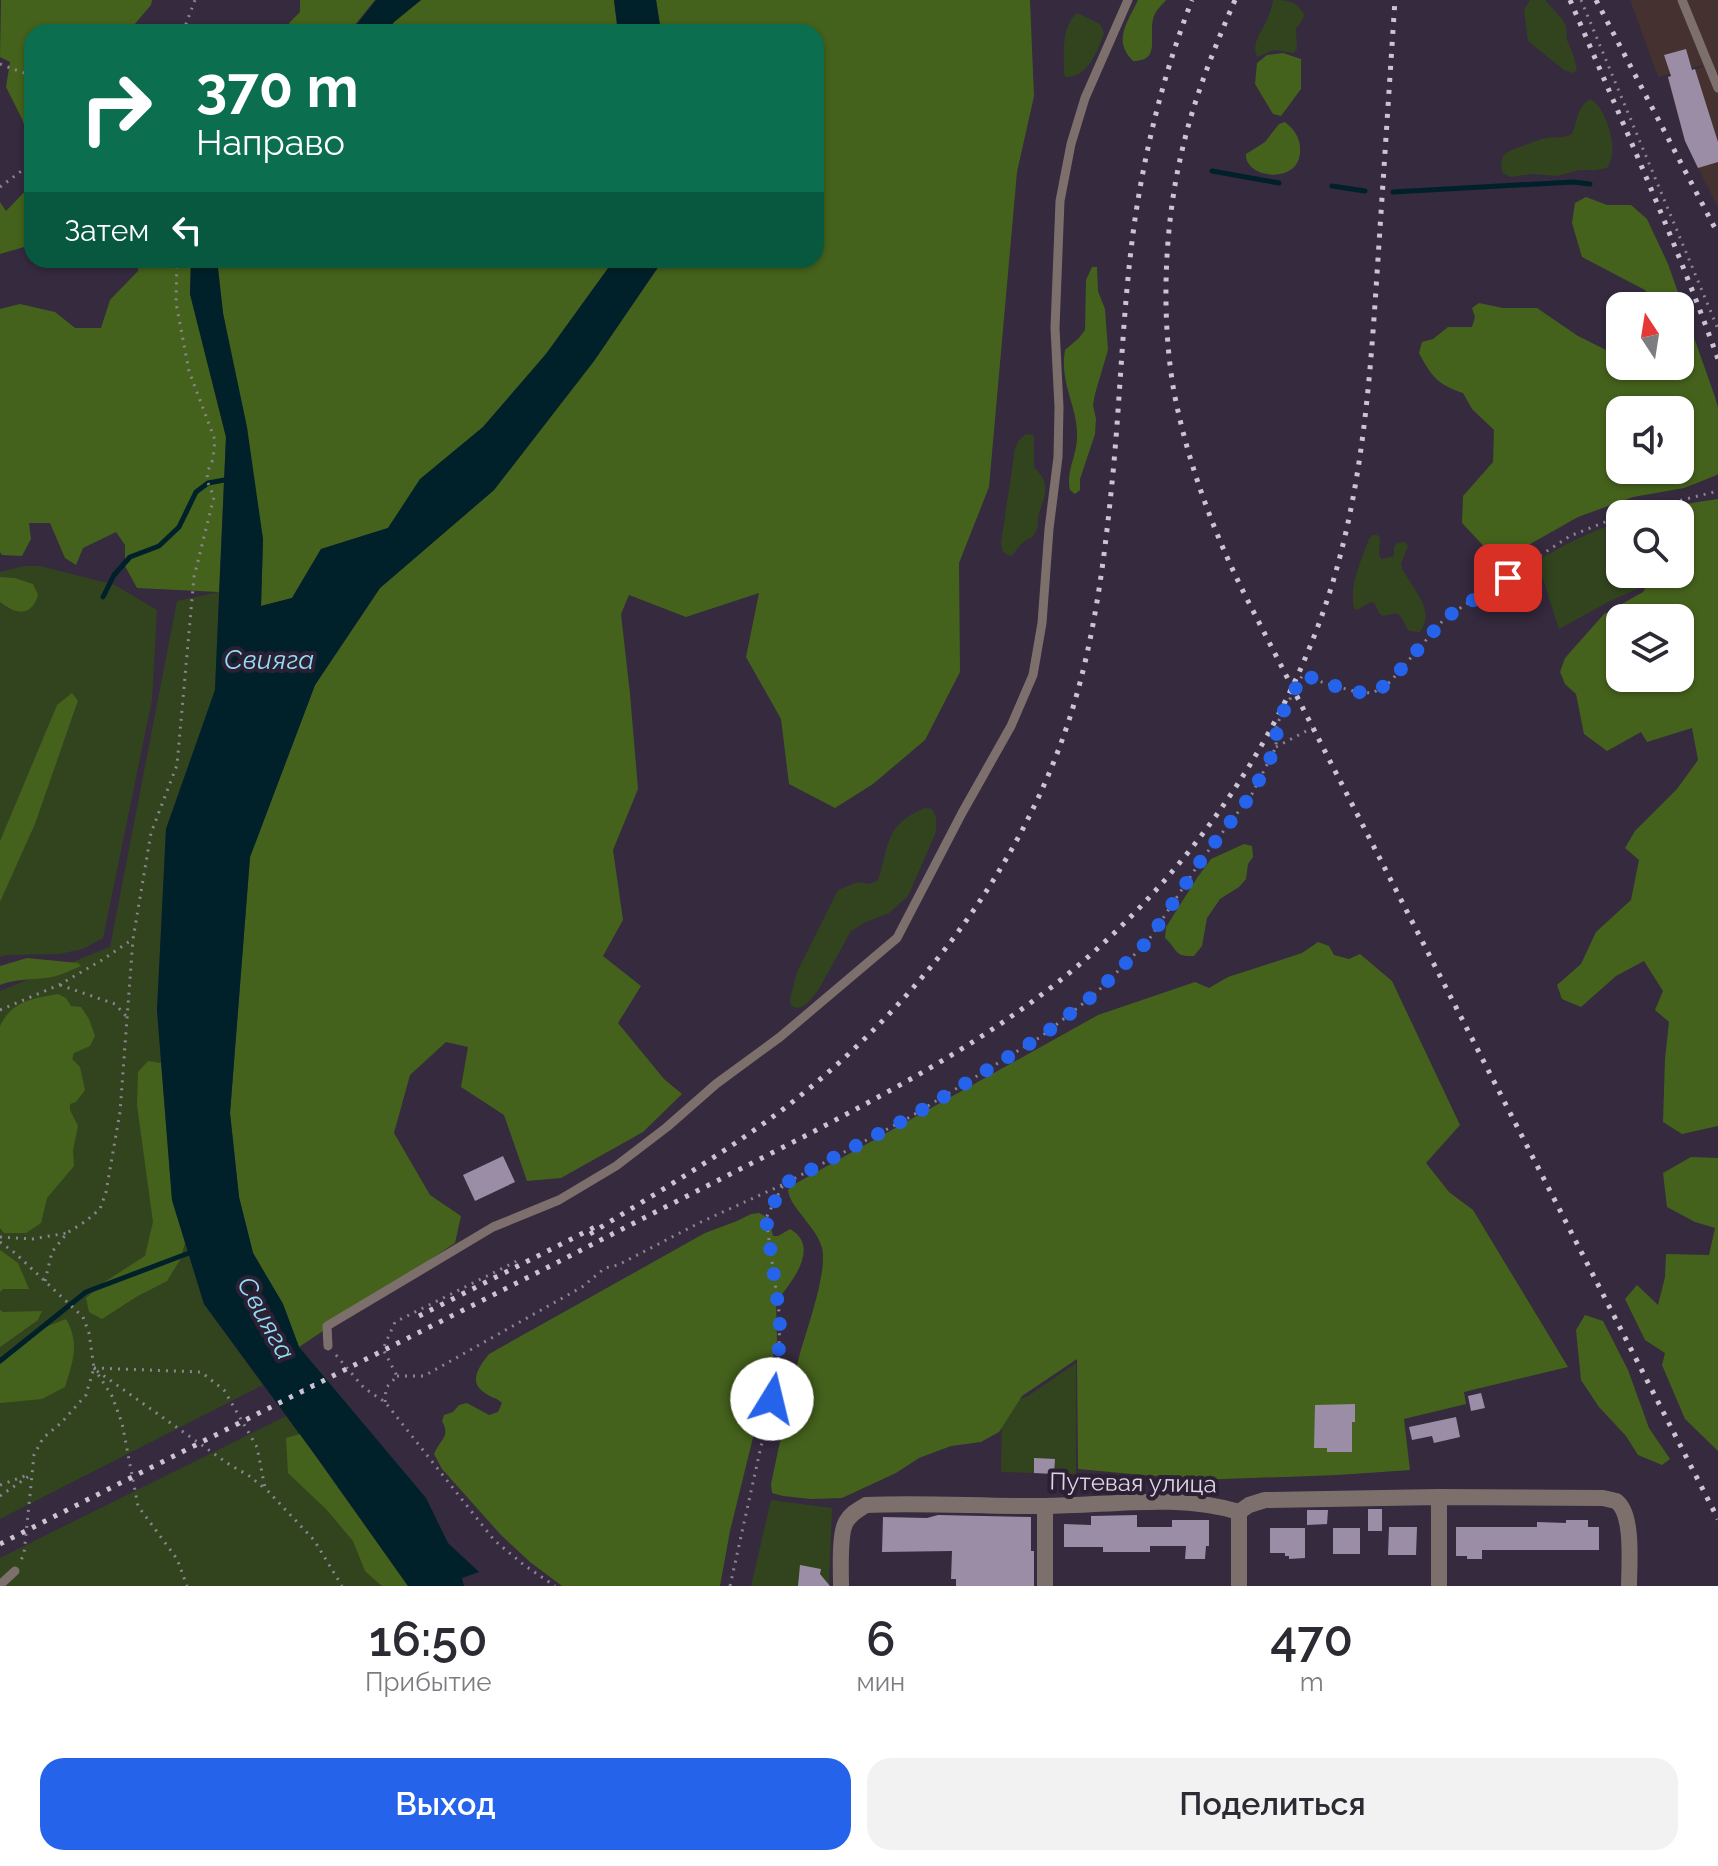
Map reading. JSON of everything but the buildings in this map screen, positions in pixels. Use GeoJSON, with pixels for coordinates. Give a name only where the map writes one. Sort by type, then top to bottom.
{"type":"FeatureCollection","features":[{"type":"Feature","properties":{"kind":"street","name":"Путевая улица"},"geometry":{"type":"LineString","coordinates":[[841,1586],[845,1523],[855,1511],[866,1505],[1045,1506],[1143,1502],[1199,1504],[1239,1512],[1265,1500],[1439,1497],[1603,1498],[1615,1501],[1623,1510],[1628,1524],[1629,1586]]}},
{"type":"Feature","properties":{"kind":"street"},"geometry":{"type":"LineString","coordinates":[[1439,1497],[1439,1586]]}},
{"type":"Feature","properties":{"kind":"street"},"geometry":{"type":"LineString","coordinates":[[1045,1506],[1045,1586]]}},
{"type":"Feature","properties":{"kind":"street"},"geometry":{"type":"LineString","coordinates":[[1239,1512],[1239,1586]]}},
{"type":"Feature","properties":{"kind":"lane"},"geometry":{"type":"LineString","coordinates":[[328,1346],[327,1326],[493,1227],[559,1200],[616,1166],[716,1084],[780,1037],[897,938],[1011,726],[1033,675],[1042,623],[1058,457],[1055,328],[1060,201],[1071,144],[1085,98],[1128,0]]}},
{"type":"Feature","properties":{"kind":"lane"},"geometry":{"type":"LineString","coordinates":[[1682,0],[1718,88]]}},
{"type":"Feature","properties":{"kind":"lane"},"geometry":{"type":"LineString","coordinates":[[0,1585],[15,1571]]}},
{"type":"Feature","properties":{"kind":"path"},"geometry":{"type":"LineString","coordinates":[[186,24],[195,0]]}},
{"type":"Feature","properties":{"kind":"path"},"geometry":{"type":"LineString","coordinates":[[1581,0],[1718,329]]}},
{"type":"Feature","properties":{"kind":"path"},"geometry":{"type":"LineString","coordinates":[[0,64],[24,73]]}},
{"type":"Feature","properties":{"kind":"path"},"geometry":{"type":"LineString","coordinates":[[0,187],[24,169]]}},
{"type":"Feature","properties":{"kind":"path"},"geometry":{"type":"LineString","coordinates":[[45,1281],[52,1252],[67,1233],[100,1209],[106,1192],[120,1112],[133,939],[151,833],[177,765],[194,577],[214,497],[207,473],[213,459],[215,440],[189,371],[176,303],[177,268]]}},
{"type":"Feature","properties":{"kind":"path"},"geometry":{"type":"LineString","coordinates":[[1682,500],[1718,491]]}},
{"type":"Feature","properties":{"kind":"path"},"geometry":{"type":"LineString","coordinates":[[385,1402],[386,1388],[397,1376],[424,1376],[582,1287],[605,1268],[618,1265],[784,1184],[896,1125],[1042,1036],[1095,994],[1148,941],[1202,859],[1252,794],[1276,747],[1277,724],[1303,674],[1357,692],[1373,693],[1390,682],[1445,618],[1570,536],[1606,522]]}},
{"type":"Feature","properties":{"kind":"path"},"geometry":{"type":"LineString","coordinates":[[1276,747],[1312,728]]}},
{"type":"Feature","properties":{"kind":"path"},"geometry":{"type":"LineString","coordinates":[[0,1010],[59,985],[133,939]]}},
{"type":"Feature","properties":{"kind":"path"},"geometry":{"type":"LineString","coordinates":[[59,985],[115,1004],[127,1017]]}},
{"type":"Feature","properties":{"kind":"path"},"geometry":{"type":"LineString","coordinates":[[730,1586],[778,1370],[780,1319],[766,1218],[784,1184]]}},
{"type":"Feature","properties":{"kind":"path"},"geometry":{"type":"LineString","coordinates":[[0,1239],[32,1239],[67,1233]]}},
{"type":"Feature","properties":{"kind":"path"},"geometry":{"type":"LineString","coordinates":[[0,1239],[83,1317],[89,1333],[94,1368],[112,1396],[122,1423],[138,1506],[177,1559],[187,1586]]}},
{"type":"Feature","properties":{"kind":"path"},"geometry":{"type":"LineString","coordinates":[[397,1376],[383,1349],[395,1322],[517,1261]]}},
{"type":"Feature","properties":{"kind":"path"},"geometry":{"type":"LineString","coordinates":[[328,1346],[364,1388],[385,1402],[494,1540],[555,1586]]}},
{"type":"Feature","properties":{"kind":"path"},"geometry":{"type":"LineString","coordinates":[[15,1571],[24,1554],[34,1455],[43,1438],[86,1395],[94,1368]]}},
{"type":"Feature","properties":{"kind":"path"},"geometry":{"type":"LineString","coordinates":[[94,1368],[201,1372],[224,1390],[257,1447],[265,1488]]}},
{"type":"Feature","properties":{"kind":"path"},"geometry":{"type":"LineString","coordinates":[[94,1368],[265,1488],[314,1540],[342,1586]]}},
{"type":"Feature","properties":{"kind":"path"},"geometry":{"type":"LineString","coordinates":[[0,1485],[32,1474]]}},
{"type":"Feature","properties":{"kind":"path"},"geometry":{"type":"LineString","coordinates":[[0,1496],[32,1474]]}},
{"type":"Feature","properties":{"kind":"shaded area"},"geometry":{"type":"Polygon","coordinates":[[[1630,0],[1718,0],[1718,208],[1685,141],[1667,77],[1703,65],[1658,77],[1630,0]]]}},
{"type":"Feature","properties":{"kind":"green space"},"geometry":{"type":"Polygon","coordinates":[[[1,0],[152,0],[135,24],[24,24],[24,124],[6,87],[10,62],[0,57],[1,0]]]}},
{"type":"Feature","properties":{"kind":"green space"},"geometry":{"type":"Polygon","coordinates":[[[300,0],[375,0],[356,24],[289,24],[300,12],[300,0]]]}},
{"type":"Feature","properties":{"kind":"green space"},"geometry":{"type":"Polygon","coordinates":[[[421,0],[614,0],[617,24],[392,24],[421,0]]]}},
{"type":"Feature","properties":{"kind":"green space"},"geometry":{"type":"Polygon","coordinates":[[[656,0],[1030,0],[1034,96],[1017,172],[989,487],[959,563],[960,672],[925,740],[873,784],[835,808],[789,784],[781,719],[746,657],[759,593],[686,617],[629,595],[621,614],[638,789],[613,850],[623,920],[603,956],[641,986],[618,1023],[664,1079],[682,1094],[643,1132],[561,1178],[527,1181],[504,1115],[461,1087],[468,1047],[446,1042],[410,1075],[394,1133],[430,1195],[461,1216],[455,1243],[299,1347],[283,1304],[253,1253],[239,1197],[230,1113],[250,857],[315,685],[380,588],[494,490],[594,361],[658,268],[824,268],[824,24],[660,24],[656,0]]]}},
{"type":"Feature","properties":{"kind":"green space"},"geometry":{"type":"Polygon","coordinates":[[[1138,0],[1166,0],[1154,16],[1151,52],[1142,60],[1133,61],[1123,38],[1126,23],[1138,0]]]}},
{"type":"Feature","properties":{"kind":"green space"},"geometry":{"type":"Polygon","coordinates":[[[1273,0],[1291,2],[1304,14],[1296,29],[1297,49],[1293,53],[1274,50],[1257,57],[1256,43],[1273,0]]]}},
{"type":"Feature","properties":{"kind":"green space"},"geometry":{"type":"Polygon","coordinates":[[[1530,0],[1545,0],[1562,19],[1577,70],[1573,73],[1564,70],[1528,41],[1524,10],[1530,0]]]}},
{"type":"Feature","properties":{"kind":"green space"},"geometry":{"type":"Polygon","coordinates":[[[1077,13],[1100,24],[1104,33],[1086,69],[1065,77],[1066,33],[1077,13]]]}},
{"type":"Feature","properties":{"kind":"green space"},"geometry":{"type":"Polygon","coordinates":[[[1283,53],[1301,59],[1301,89],[1281,116],[1273,114],[1255,84],[1257,63],[1267,55],[1283,53]]]}},
{"type":"Feature","properties":{"kind":"green space"},"geometry":{"type":"Polygon","coordinates":[[[1590,99],[1600,108],[1610,132],[1612,155],[1607,168],[1579,170],[1558,176],[1532,174],[1511,177],[1503,173],[1502,160],[1511,150],[1544,138],[1572,134],[1580,111],[1590,99]]]}},
{"type":"Feature","properties":{"kind":"green space"},"geometry":{"type":"Polygon","coordinates":[[[1285,122],[1299,140],[1298,160],[1293,168],[1273,175],[1254,169],[1246,154],[1265,142],[1279,124],[1285,122]]]}},
{"type":"Feature","properties":{"kind":"green space"},"geometry":{"type":"Polygon","coordinates":[[[24,192],[24,247],[0,254],[0,202],[6,211],[24,192]]]}},
{"type":"Feature","properties":{"kind":"green space"},"geometry":{"type":"Polygon","coordinates":[[[1586,197],[1607,205],[1631,205],[1647,219],[1678,292],[1646,292],[1582,257],[1572,223],[1575,203],[1586,197]]]}},
{"type":"Feature","properties":{"kind":"green space"},"geometry":{"type":"Polygon","coordinates":[[[1092,267],[1097,267],[1098,291],[1105,309],[1108,350],[1093,405],[1095,434],[1080,479],[1080,490],[1075,494],[1070,490],[1069,477],[1077,428],[1064,362],[1065,350],[1085,330],[1086,280],[1092,267]]]}},
{"type":"Feature","properties":{"kind":"green space"},"geometry":{"type":"Polygon","coordinates":[[[138,268],[191,268],[190,294],[226,437],[219,592],[137,588],[125,566],[125,545],[116,532],[83,548],[76,565],[65,558],[50,523],[29,523],[31,539],[22,556],[2,555],[0,552],[0,309],[20,304],[55,312],[75,328],[101,328],[110,300],[138,268]]]}},
{"type":"Feature","properties":{"kind":"green space"},"geometry":{"type":"Polygon","coordinates":[[[218,268],[608,268],[546,354],[483,427],[421,479],[388,528],[321,549],[292,598],[261,606],[263,539],[218,268]]]}},
{"type":"Feature","properties":{"kind":"green space"},"geometry":{"type":"Polygon","coordinates":[[[1479,303],[1503,308],[1537,308],[1578,336],[1606,350],[1606,380],[1694,380],[1694,338],[1718,408],[1718,473],[1717,475],[1684,488],[1625,500],[1606,500],[1606,507],[1578,517],[1514,553],[1491,554],[1462,523],[1463,496],[1493,462],[1494,430],[1472,409],[1463,393],[1447,387],[1432,374],[1419,353],[1422,342],[1433,339],[1448,327],[1472,327],[1475,317],[1472,308],[1479,303]]]}},
{"type":"Feature","properties":{"kind":"green space"},"geometry":{"type":"Polygon","coordinates":[[[1026,434],[1033,435],[1034,467],[1046,489],[1036,531],[1012,556],[1004,552],[1001,543],[1015,448],[1026,434]]]}},
{"type":"Feature","properties":{"kind":"green space"},"geometry":{"type":"Polygon","coordinates":[[[1718,499],[1718,1126],[1682,1134],[1663,1122],[1669,1022],[1655,1010],[1663,991],[1644,961],[1616,976],[1581,1007],[1562,999],[1557,985],[1581,964],[1596,932],[1631,900],[1639,860],[1625,848],[1635,831],[1677,789],[1698,760],[1692,728],[1647,742],[1641,732],[1607,751],[1584,734],[1576,694],[1565,684],[1560,672],[1565,658],[1606,613],[1606,692],[1694,692],[1694,604],[1622,604],[1646,588],[1694,588],[1694,503],[1718,499]]]}},
{"type":"Feature","properties":{"kind":"green space"},"geometry":{"type":"Polygon","coordinates":[[[1606,527],[1606,588],[1640,588],[1559,629],[1537,561],[1606,527]]]}},
{"type":"Feature","properties":{"kind":"green space"},"geometry":{"type":"Polygon","coordinates":[[[1373,535],[1380,538],[1379,556],[1382,559],[1394,556],[1397,543],[1405,542],[1408,546],[1401,563],[1424,607],[1426,616],[1420,632],[1409,631],[1397,613],[1383,616],[1371,602],[1357,610],[1354,608],[1353,591],[1357,573],[1373,535]]]}},
{"type":"Feature","properties":{"kind":"green space"},"geometry":{"type":"Polygon","coordinates":[[[40,566],[115,585],[157,610],[152,700],[103,938],[83,949],[59,954],[0,957],[0,902],[35,824],[78,702],[57,705],[0,841],[0,602],[9,609],[33,584],[0,577],[0,572],[40,566]]]}},
{"type":"Feature","properties":{"kind":"green space"},"geometry":{"type":"Polygon","coordinates":[[[0,577],[33,584],[38,595],[31,607],[22,612],[0,602],[0,577]]]}},
{"type":"Feature","properties":{"kind":"green space"},"geometry":{"type":"Polygon","coordinates":[[[219,592],[215,690],[166,829],[157,1010],[172,1200],[204,1304],[263,1385],[0,1519],[0,991],[110,947],[177,601],[219,592]]]}},
{"type":"Feature","properties":{"kind":"green space"},"geometry":{"type":"Polygon","coordinates":[[[72,693],[78,701],[35,824],[0,902],[0,841],[57,705],[72,693]]]}},
{"type":"Feature","properties":{"kind":"green space"},"geometry":{"type":"Polygon","coordinates":[[[925,808],[932,809],[936,817],[936,832],[908,896],[889,913],[851,931],[819,989],[806,1005],[791,1006],[797,972],[838,890],[858,882],[870,884],[878,880],[895,829],[912,814],[925,808]]]}},
{"type":"Feature","properties":{"kind":"green space"},"geometry":{"type":"Polygon","coordinates":[[[1244,844],[1252,846],[1253,857],[1248,864],[1246,879],[1220,899],[1207,918],[1202,946],[1194,956],[1179,954],[1165,938],[1166,927],[1211,859],[1244,844]]]}},
{"type":"Feature","properties":{"kind":"green space"},"geometry":{"type":"Polygon","coordinates":[[[1318,942],[1329,946],[1334,955],[1349,959],[1360,954],[1392,981],[1460,1125],[1426,1163],[1449,1192],[1473,1210],[1568,1367],[1464,1392],[1466,1404],[1404,1419],[1410,1470],[1196,1480],[1078,1469],[1077,1359],[1022,1396],[999,1432],[981,1442],[951,1446],[919,1458],[896,1473],[842,1498],[811,1499],[772,1493],[771,1484],[823,1259],[815,1232],[793,1203],[788,1190],[1098,1015],[1195,982],[1209,988],[1228,977],[1302,953],[1318,942]]]}},
{"type":"Feature","properties":{"kind":"green space"},"geometry":{"type":"Polygon","coordinates":[[[27,958],[78,963],[81,966],[54,976],[0,985],[0,966],[27,958]]]}},
{"type":"Feature","properties":{"kind":"green space"},"geometry":{"type":"Polygon","coordinates":[[[58,994],[66,998],[71,1006],[81,1007],[95,1036],[90,1046],[74,1053],[72,1059],[80,1067],[85,1090],[76,1102],[70,1104],[78,1126],[73,1150],[74,1166],[47,1198],[41,1223],[26,1233],[4,1233],[0,1228],[0,1026],[17,1006],[32,999],[58,994]]]}},
{"type":"Feature","properties":{"kind":"green space"},"geometry":{"type":"Polygon","coordinates":[[[148,1061],[161,1063],[172,1200],[185,1243],[180,1260],[167,1281],[102,1319],[89,1312],[86,1298],[145,1256],[153,1222],[137,1105],[138,1072],[148,1061]]]}},
{"type":"Feature","properties":{"kind":"green space"},"geometry":{"type":"Polygon","coordinates":[[[1691,1157],[1718,1158],[1718,1451],[1685,1419],[1662,1365],[1665,1353],[1645,1340],[1625,1299],[1637,1285],[1658,1305],[1665,1277],[1666,1254],[1709,1255],[1715,1228],[1695,1222],[1667,1207],[1663,1173],[1691,1157]]]}},
{"type":"Feature","properties":{"kind":"green space"},"geometry":{"type":"Polygon","coordinates":[[[759,1213],[769,1218],[773,1236],[790,1229],[799,1237],[803,1255],[795,1276],[776,1302],[777,1340],[730,1531],[720,1586],[562,1586],[501,1535],[442,1469],[434,1454],[445,1435],[444,1415],[467,1403],[489,1415],[498,1412],[502,1403],[480,1389],[476,1379],[489,1354],[705,1233],[759,1213]]]}},
{"type":"Feature","properties":{"kind":"green space"},"geometry":{"type":"Polygon","coordinates":[[[0,1250],[18,1263],[29,1289],[3,1289],[0,1292],[0,1250]]]}},
{"type":"Feature","properties":{"kind":"green space"},"geometry":{"type":"Polygon","coordinates":[[[0,1310],[42,1311],[38,1320],[0,1347],[0,1310]]]}},
{"type":"Feature","properties":{"kind":"green space"},"geometry":{"type":"Polygon","coordinates":[[[1585,1315],[1603,1321],[1628,1370],[1649,1428],[1670,1459],[1662,1465],[1638,1455],[1581,1380],[1576,1330],[1585,1315]]]}},
{"type":"Feature","properties":{"kind":"green space"},"geometry":{"type":"Polygon","coordinates":[[[66,1319],[74,1345],[65,1387],[42,1399],[0,1403],[0,1359],[43,1328],[66,1319]]]}},
{"type":"Feature","properties":{"kind":"green space"},"geometry":{"type":"Polygon","coordinates":[[[1076,1363],[1076,1474],[1001,1472],[1002,1406],[1028,1396],[1076,1363]]]}},
{"type":"Feature","properties":{"kind":"green space"},"geometry":{"type":"Polygon","coordinates":[[[286,1416],[408,1586],[0,1586],[0,1558],[286,1416]]]}},
{"type":"Feature","properties":{"kind":"green space"},"geometry":{"type":"Polygon","coordinates":[[[300,1434],[408,1586],[382,1586],[365,1571],[353,1541],[326,1509],[288,1473],[286,1438],[300,1434]]]}},
{"type":"Feature","properties":{"kind":"green space"},"geometry":{"type":"Polygon","coordinates":[[[771,1500],[832,1508],[829,1586],[751,1586],[771,1500]]]}},
{"type":"Feature","properties":{"kind":"water"},"geometry":{"type":"Polygon","coordinates":[[[376,0],[421,0],[392,24],[357,24],[376,0]]]}},
{"type":"Feature","properties":{"kind":"water"},"geometry":{"type":"Polygon","coordinates":[[[614,0],[656,0],[660,24],[617,24],[614,0]]]}},
{"type":"Feature","properties":{"kind":"water","name":"Свияга"},"geometry":{"type":"Polygon","coordinates":[[[191,268],[218,268],[223,313],[247,427],[263,539],[261,606],[292,598],[321,549],[388,528],[420,479],[483,427],[546,354],[608,268],[658,268],[594,361],[494,490],[380,588],[315,685],[250,857],[230,1113],[239,1197],[253,1253],[283,1304],[299,1347],[426,1498],[448,1543],[479,1572],[462,1578],[464,1586],[408,1586],[204,1304],[172,1200],[157,1010],[166,829],[215,690],[226,437],[190,294],[191,268]]]}},
{"type":"Feature","properties":{"kind":"waterway"},"geometry":{"type":"LineString","coordinates":[[1212,171],[1279,183]]}},
{"type":"Feature","properties":{"kind":"waterway"},"geometry":{"type":"LineString","coordinates":[[1393,192],[1573,182],[1590,184]]}},
{"type":"Feature","properties":{"kind":"waterway"},"geometry":{"type":"LineString","coordinates":[[1332,186],[1365,191]]}},
{"type":"Feature","properties":{"kind":"waterway"},"geometry":{"type":"LineString","coordinates":[[103,597],[114,575],[130,557],[159,546],[179,527],[196,492],[208,483],[230,479]]}},
{"type":"Feature","properties":{"kind":"waterway"},"geometry":{"type":"LineString","coordinates":[[0,1361],[86,1292],[189,1253]]}},
{"type":"Feature","properties":{"kind":"railway"},"geometry":{"type":"LineString","coordinates":[[590,1234],[738,1141],[833,1068],[919,981],[992,882],[1023,829],[1049,774],[1070,717],[1092,627],[1110,504],[1135,219],[1158,108],[1192,0]]}},
{"type":"Feature","properties":{"kind":"railway"},"geometry":{"type":"LineString","coordinates":[[1235,0],[1191,115],[1175,183],[1168,243],[1166,304],[1170,364],[1180,419],[1195,472],[1213,524],[1247,599],[1718,1519]]}},
{"type":"Feature","properties":{"kind":"railway"},"geometry":{"type":"LineString","coordinates":[[0,1544],[807,1135],[923,1072],[1033,1001],[1122,926],[1162,883],[1200,837],[1265,739],[1315,634],[1343,546],[1366,411],[1395,0]]}},
{"type":"Feature","properties":{"kind":"railway"},"geometry":{"type":"LineString","coordinates":[[1570,0],[1665,223],[1718,359]]}},
{"type":"Feature","properties":{"kind":"railway"},"geometry":{"type":"LineString","coordinates":[[1596,0],[1718,234]]}},
{"type":"Feature","properties":{"kind":"railway"},"geometry":{"type":"LineString","coordinates":[[419,1316],[599,1225]]}},
{"type":"Feature","properties":{"kind":"route"},"geometry":{"type":"LineString","coordinates":[[772,1399],[778,1370],[780,1319],[766,1218],[784,1184],[937,1101],[1042,1036],[1095,994],[1148,941],[1202,859],[1252,794],[1276,747],[1277,724],[1303,674],[1357,692],[1373,693],[1390,682],[1445,618],[1508,578]]}}]}
